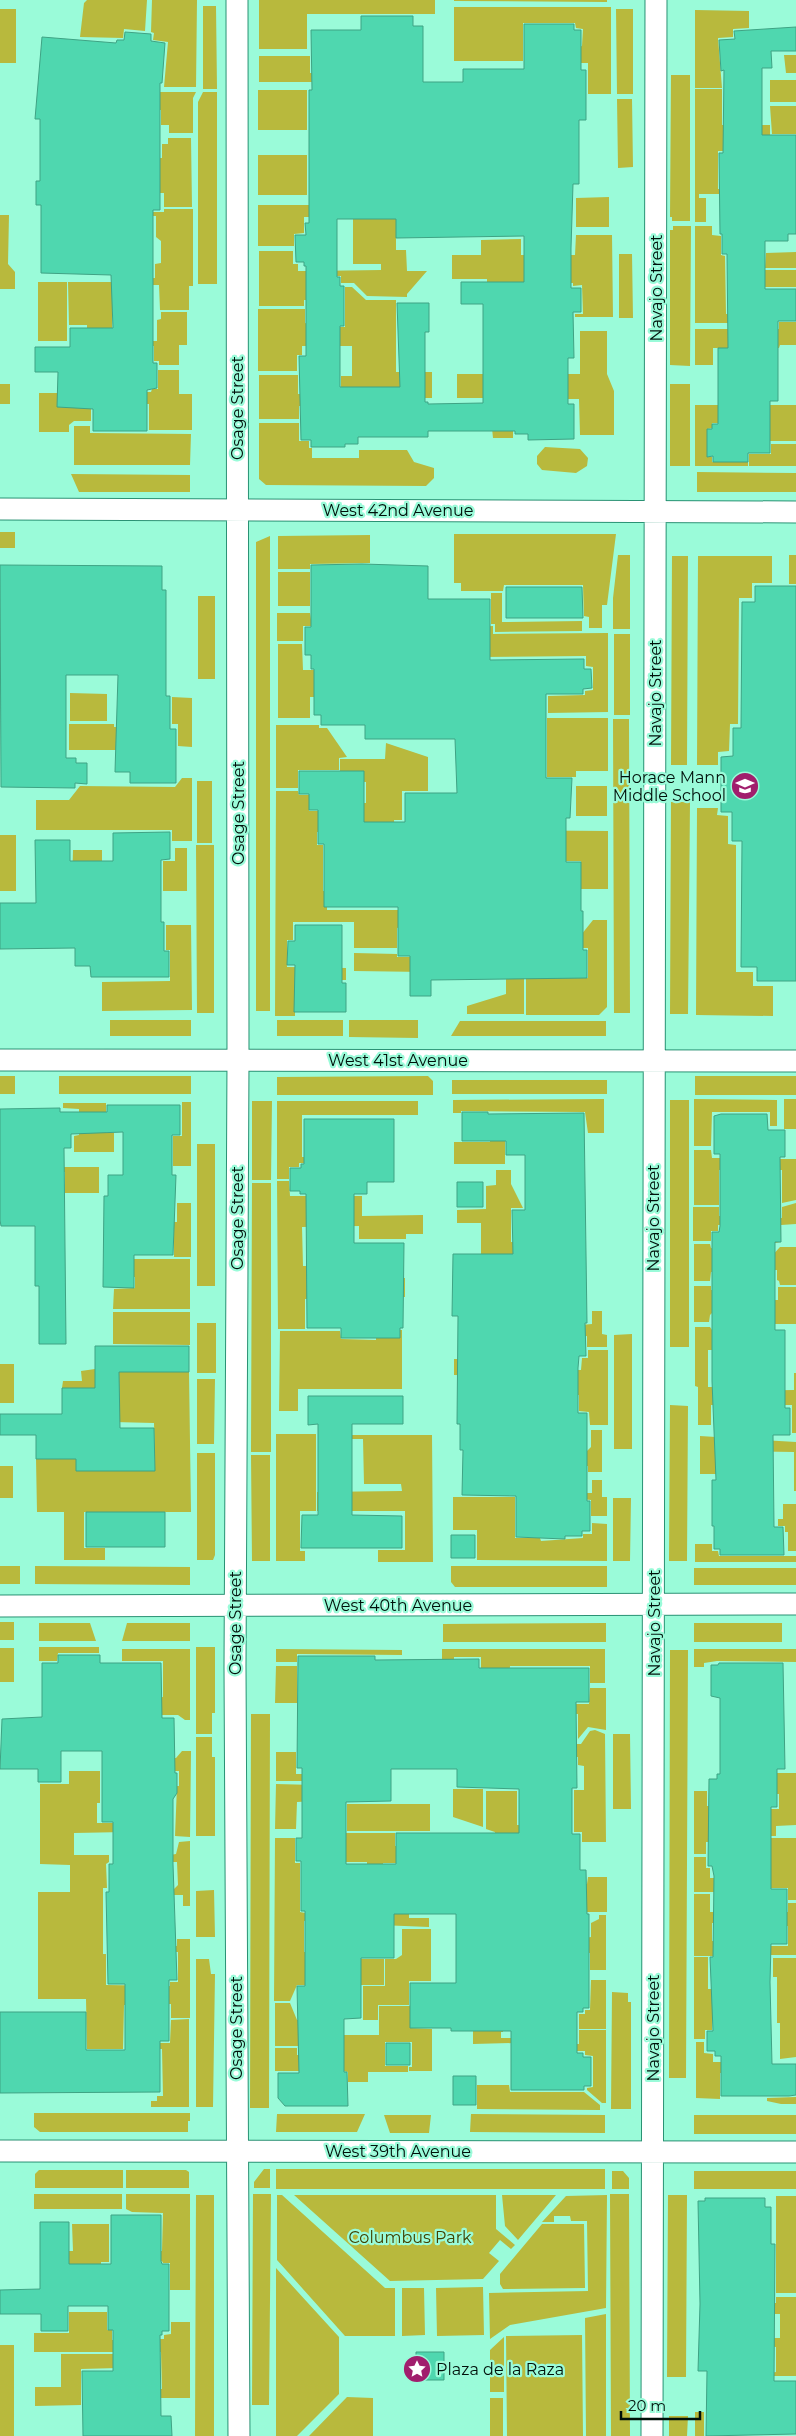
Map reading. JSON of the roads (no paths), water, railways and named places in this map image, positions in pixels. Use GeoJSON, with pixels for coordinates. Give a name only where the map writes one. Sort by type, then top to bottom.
{"type":"FeatureCollection","features":[{"type":"Feature","properties":{"kind":"street","name":"Osage Street"},"geometry":{"type":"LineString","coordinates":[[237,0],[238,1060],[235,1605],[238,2436]]}},
{"type":"Feature","properties":{"kind":"street","name":"Navajo Street"},"geometry":{"type":"LineString","coordinates":[[652,2436],[656,0]]}},
{"type":"Feature","properties":{"kind":"street","name":"West 42nd Avenue"},"geometry":{"type":"LineString","coordinates":[[0,509],[796,512]]}},
{"type":"Feature","properties":{"kind":"street","name":"West 41st Avenue"},"geometry":{"type":"LineString","coordinates":[[0,1060],[796,1061]]}},
{"type":"Feature","properties":{"kind":"street","name":"West 40th Avenue"},"geometry":{"type":"LineString","coordinates":[[0,1606],[796,1604]]}},
{"type":"Feature","properties":{"kind":"street","name":"West 39th Avenue"},"geometry":{"type":"LineString","coordinates":[[0,2151],[796,2152]]}},
{"type":"Feature","properties":{"kind":"place","name":"Horace Mann Middle School"},"geometry":{"type":"Point","coordinates":[745,786]}},
{"type":"Feature","properties":{"kind":"place","name":"Plaza de la Raza"},"geometry":{"type":"Point","coordinates":[417,2369]}},
{"type":"Feature","properties":{"kind":"park label","name":"Columbus Park"},"geometry":{"type":"Point","coordinates":[410,2237]}}]}
